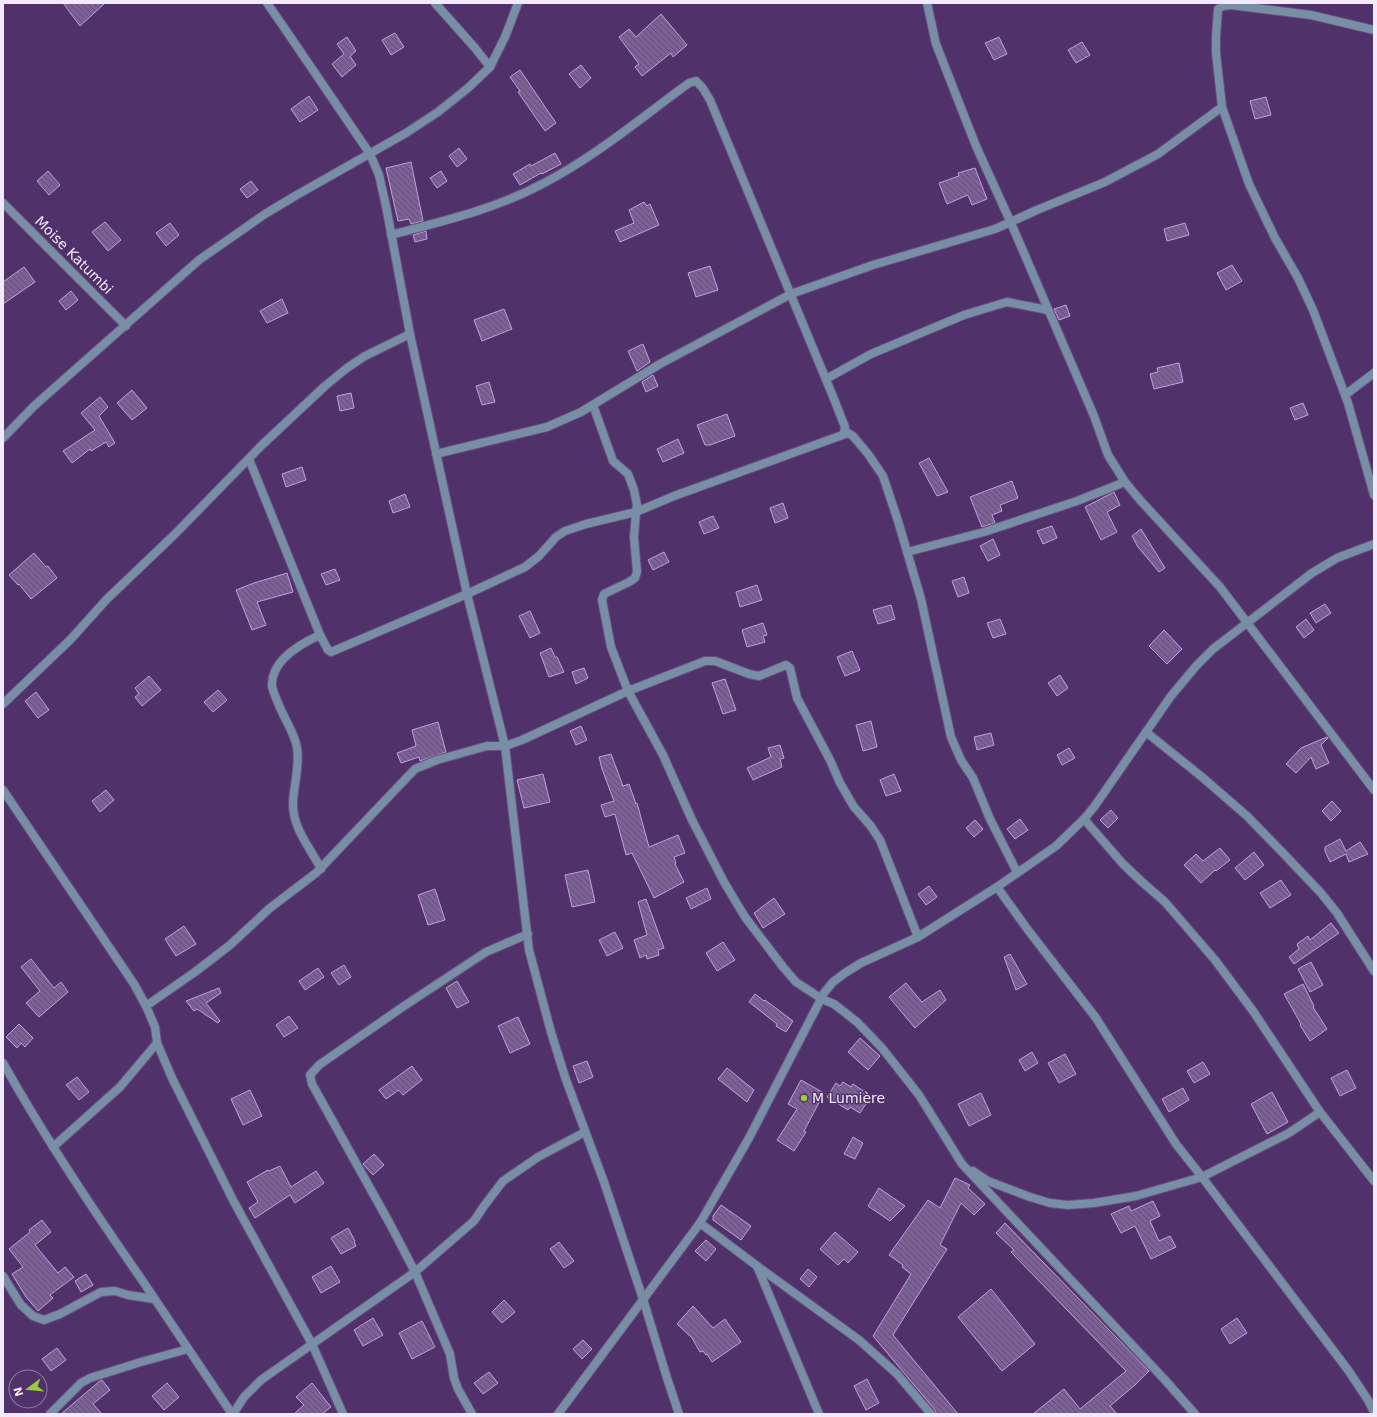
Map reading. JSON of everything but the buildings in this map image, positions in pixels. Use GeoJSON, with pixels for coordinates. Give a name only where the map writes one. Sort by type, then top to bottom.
{"type":"FeatureCollection","features":[{"type":"Feature","properties":{"kind":"street"},"geometry":{"type":"LineString","coordinates":[[267,3],[370,154],[378,176],[386,206],[410,334],[467,594],[505,746],[529,950],[550,1032],[584,1132],[604,1182],[679,1414]]}},
{"type":"Feature","properties":{"kind":"street"},"geometry":{"type":"LineString","coordinates":[[435,3],[490,67]]}},
{"type":"Feature","properties":{"kind":"street"},"geometry":{"type":"LineString","coordinates":[[3,438],[34,406],[199,260],[232,236],[294,196],[406,133],[438,112],[468,88],[490,67],[518,3]]}},
{"type":"Feature","properties":{"kind":"street"},"geometry":{"type":"LineString","coordinates":[[927,3],[936,44],[976,146],[1011,223],[1094,416],[1108,455],[1125,482],[1220,586],[1374,790]]}},
{"type":"Feature","properties":{"kind":"street"},"geometry":{"type":"LineString","coordinates":[[1374,30],[1311,15],[1239,4],[1223,6],[1218,9],[1216,37],[1216,53],[1222,107],[1249,184],[1275,238],[1298,278],[1313,310],[1345,395],[1374,495]]}},
{"type":"Feature","properties":{"kind":"street"},"geometry":{"type":"LineString","coordinates":[[391,235],[477,212],[544,183],[603,146],[689,83],[696,81],[702,87],[710,100],[826,379],[845,427],[844,433]]}},
{"type":"Feature","properties":{"kind":"street"},"geometry":{"type":"LineString","coordinates":[[436,454],[546,427],[581,412],[660,364],[791,294],[873,265],[973,237],[1011,223],[1037,210],[1105,182],[1158,154],[1222,107]]}},
{"type":"Feature","properties":{"kind":"street","name":"Moise Katumbi"},"geometry":{"type":"LineString","coordinates":[[3,203],[126,326]]}},
{"type":"Feature","properties":{"kind":"street"},"geometry":{"type":"LineString","coordinates":[[826,379],[871,354],[964,315],[1007,302],[1048,310]]}},
{"type":"Feature","properties":{"kind":"street"},"geometry":{"type":"LineString","coordinates":[[3,704],[71,639],[106,600],[325,386],[365,356],[410,334]]}},
{"type":"Feature","properties":{"kind":"street"},"geometry":{"type":"LineString","coordinates":[[1345,395],[1374,373]]}},
{"type":"Feature","properties":{"kind":"street"},"geometry":{"type":"LineString","coordinates":[[593,405],[613,462],[628,474],[638,505],[634,536],[637,572],[634,578],[629,582],[604,594],[602,600],[611,647],[628,691],[663,755],[692,820],[724,882],[745,917],[796,982],[822,999],[834,1004],[857,1022],[882,1048],[919,1095],[962,1164],[1165,1380],[1195,1414]]}},
{"type":"Feature","properties":{"kind":"street"},"geometry":{"type":"LineString","coordinates":[[249,459],[320,635],[328,650],[331,652],[467,594],[525,567],[539,556],[559,534],[586,524],[636,512],[844,433],[848,433],[853,436],[872,459],[882,476],[898,521],[921,599],[951,737],[1017,872]]}},
{"type":"Feature","properties":{"kind":"street"},"geometry":{"type":"LineString","coordinates":[[907,552],[984,532],[1077,501],[1125,482]]}},
{"type":"Feature","properties":{"kind":"street"},"geometry":{"type":"LineString","coordinates":[[558,1414],[700,1223],[749,1138],[832,982],[861,963],[918,937],[997,887],[1056,846],[1084,819],[1171,696],[1197,665],[1213,649],[1312,573],[1337,558],[1374,544]]}},
{"type":"Feature","properties":{"kind":"street"},"geometry":{"type":"LineString","coordinates":[[320,635],[307,641],[280,663],[275,673],[272,687],[282,713],[294,736],[297,749],[298,761],[293,803],[297,828],[321,868]]}},
{"type":"Feature","properties":{"kind":"street"},"geometry":{"type":"LineString","coordinates":[[146,1006],[195,972],[230,945],[270,908],[316,873],[415,769],[437,760],[487,746],[505,746],[541,732],[628,691],[705,662],[715,661],[758,676],[786,665],[790,668],[797,698],[830,760],[840,783],[854,807],[870,824],[880,840],[918,937]]}},
{"type":"Feature","properties":{"kind":"street"},"geometry":{"type":"LineString","coordinates":[[1146,732],[1202,777],[1247,816],[1282,852],[1321,893],[1337,913],[1374,971]]}},
{"type":"Feature","properties":{"kind":"street"},"geometry":{"type":"LineString","coordinates":[[3,790],[134,984],[146,1006],[155,1027],[157,1043],[172,1078],[234,1202],[312,1344],[342,1414]]}},
{"type":"Feature","properties":{"kind":"street"},"geometry":{"type":"LineString","coordinates":[[1084,819],[1123,864],[1165,902],[1215,960],[1253,1011],[1320,1112],[1374,1181]]}},
{"type":"Feature","properties":{"kind":"street"},"geometry":{"type":"LineString","coordinates":[[997,887],[1096,1018],[1176,1144],[1348,1370],[1368,1400],[1374,1412]]}},
{"type":"Feature","properties":{"kind":"street"},"geometry":{"type":"LineString","coordinates":[[472,1414],[458,1389],[454,1378],[450,1354],[415,1272],[312,1084],[310,1074],[319,1065],[462,967],[486,952],[528,934]]}},
{"type":"Feature","properties":{"kind":"street"},"geometry":{"type":"LineString","coordinates":[[53,1147],[120,1086],[157,1043]]}},
{"type":"Feature","properties":{"kind":"street"},"geometry":{"type":"LineString","coordinates":[[3,1063],[96,1216],[233,1414],[244,1396],[250,1390],[312,1344],[415,1272],[474,1221],[503,1181],[538,1157],[584,1132]]}},
{"type":"Feature","properties":{"kind":"street"},"geometry":{"type":"LineString","coordinates":[[962,1164],[988,1181],[1050,1203],[1068,1205],[1094,1203],[1136,1196],[1202,1177],[1290,1133],[1320,1112]]}},
{"type":"Feature","properties":{"kind":"street"},"geometry":{"type":"LineString","coordinates":[[700,1223],[859,1340],[896,1374],[931,1414]]}},
{"type":"Feature","properties":{"kind":"street"},"geometry":{"type":"LineString","coordinates":[[757,1266],[818,1414]]}},
{"type":"Feature","properties":{"kind":"street"},"geometry":{"type":"LineString","coordinates":[[3,1276],[21,1305],[32,1316],[44,1320],[60,1314],[101,1292],[115,1291],[128,1295],[154,1299]]}},
{"type":"Feature","properties":{"kind":"street"},"geometry":{"type":"LineString","coordinates":[[50,1414],[81,1384],[90,1378],[188,1349]]}},
{"type":"Feature","properties":{"kind":"place","name":"M Lumière"},"geometry":{"type":"Point","coordinates":[804,1098]}}]}
